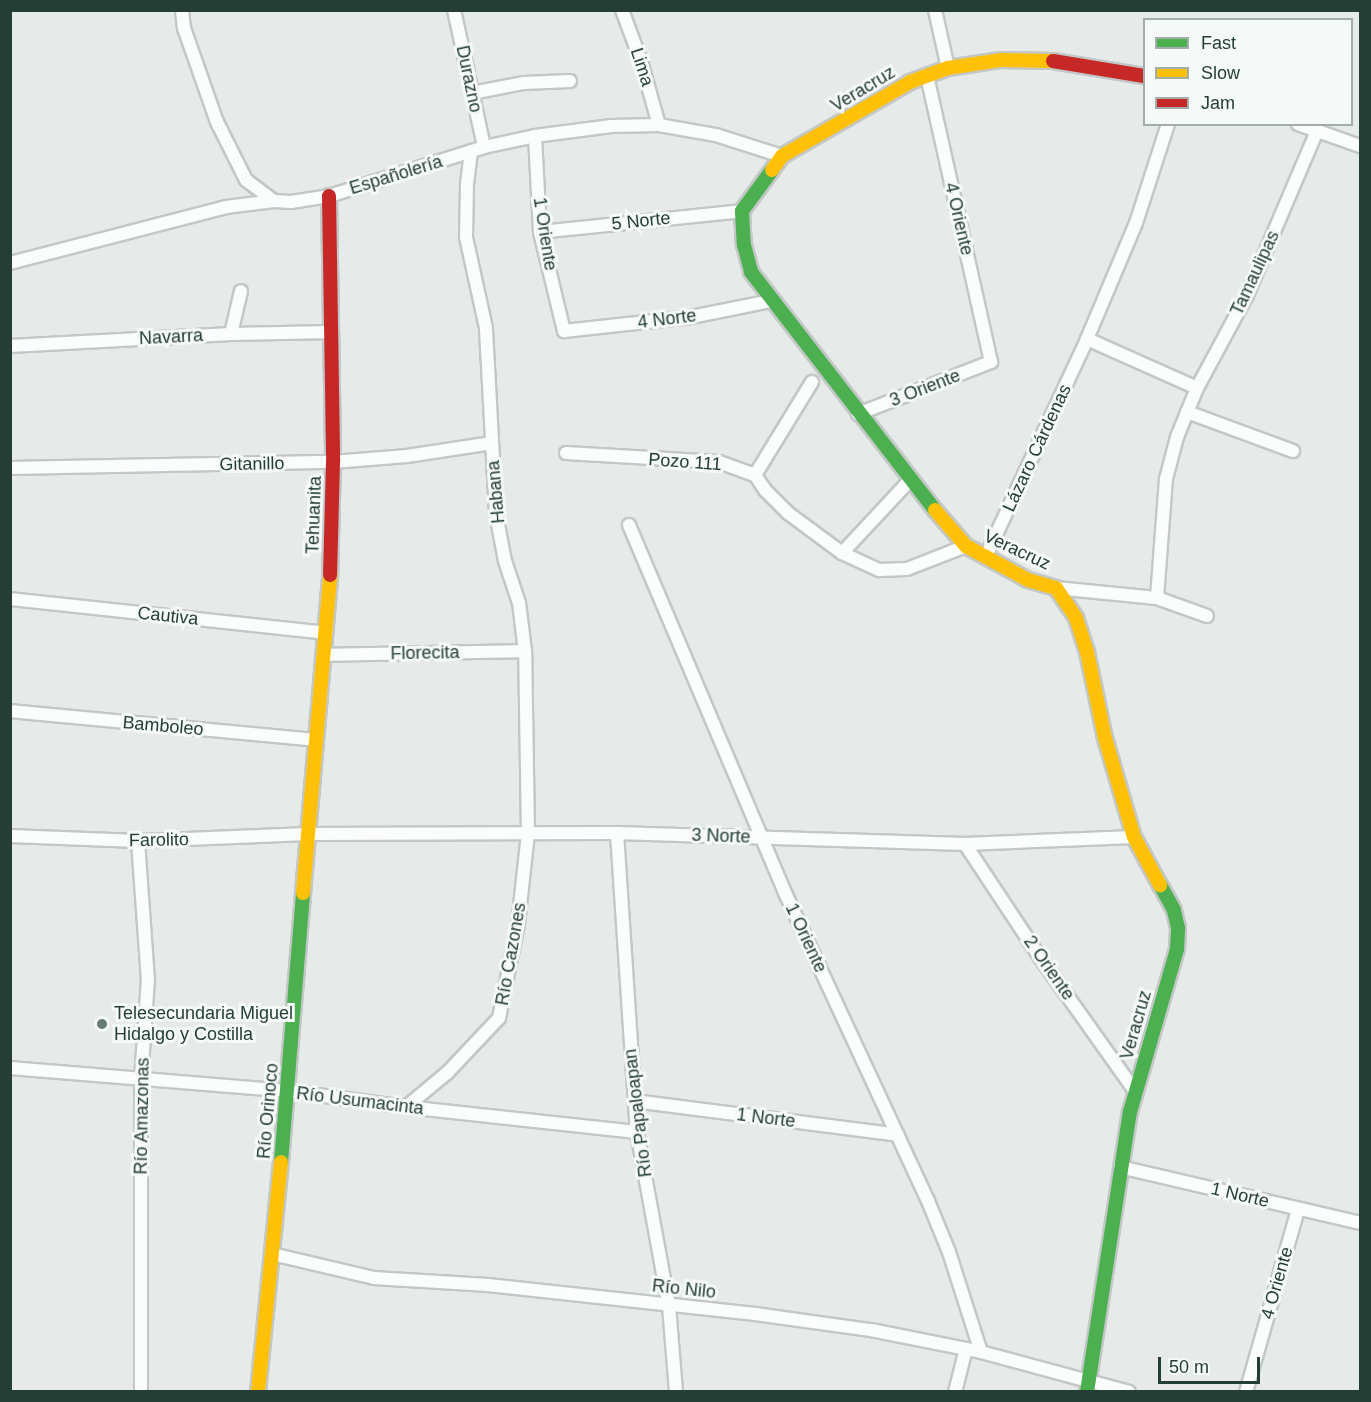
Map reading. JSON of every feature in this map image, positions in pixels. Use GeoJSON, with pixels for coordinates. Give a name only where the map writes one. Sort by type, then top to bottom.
{"type":"FeatureCollection","features":[{"type":"Feature","properties":{"kind":"street"},"geometry":{"type":"LineString","coordinates":[[182,10],[184,28],[222,132],[246,180],[274,201]]}},
{"type":"Feature","properties":{"kind":"street","name":"Durazno"},"geometry":{"type":"LineString","coordinates":[[454,10],[484,147]]}},
{"type":"Feature","properties":{"kind":"street","name":"Lima"},"geometry":{"type":"LineString","coordinates":[[622,10],[641,61],[659,125]]}},
{"type":"Feature","properties":{"kind":"street"},"geometry":{"type":"LineString","coordinates":[[935,10],[948,68]]}},
{"type":"Feature","properties":{"kind":"street","name":"Veracruz"},"geometry":{"type":"LineString","coordinates":[[1088,1385],[1120,1167],[1135,1091],[1177,950],[1178,928],[1174,910],[1134,837],[1106,738],[1087,652],[1076,618],[1056,588],[1028,579],[966,546],[909,480],[751,272],[744,245],[742,211],[782,156],[927,75],[948,68],[1001,60],[1065,61],[1143,76]]}},
{"type":"Feature","properties":{"kind":"street","name":"4 Oriente"},"geometry":{"type":"LineString","coordinates":[[927,75],[992,362]]}},
{"type":"Feature","properties":{"kind":"street"},"geometry":{"type":"LineString","coordinates":[[472,93],[524,83],[570,81]]}},
{"type":"Feature","properties":{"kind":"street","name":"Españolería"},"geometry":{"type":"LineString","coordinates":[[10,263],[226,207],[274,201],[291,202],[329,196],[484,147],[535,136],[611,126],[659,125],[716,135],[782,156]]}},
{"type":"Feature","properties":{"kind":"street","name":"Lázaro Cárdenas"},"geometry":{"type":"LineString","coordinates":[[986,556],[1087,339],[1136,223],[1167,126]]}},
{"type":"Feature","properties":{"kind":"street"},"geometry":{"type":"LineString","coordinates":[[1303,126],[1360,146]]}},
{"type":"Feature","properties":{"kind":"street","name":"Tamaulipas"},"geometry":{"type":"LineString","coordinates":[[1157,598],[1166,479],[1186,412],[1247,295],[1317,131]]}},
{"type":"Feature","properties":{"kind":"street","name":"1 Oriente"},"geometry":{"type":"LineString","coordinates":[[535,136],[540,232],[564,331]]}},
{"type":"Feature","properties":{"kind":"street","name":"Habana"},"geometry":{"type":"LineString","coordinates":[[471,151],[467,184],[466,237],[486,328],[496,514],[505,561],[519,603],[525,651],[528,833]]}},
{"type":"Feature","properties":{"kind":"street","name":"Tehuanita"},"geometry":{"type":"LineString","coordinates":[[308,834],[326,633],[333,462],[329,196]]}},
{"type":"Feature","properties":{"kind":"street","name":"5 Norte"},"geometry":{"type":"LineString","coordinates":[[540,232],[742,211]]}},
{"type":"Feature","properties":{"kind":"street"},"geometry":{"type":"LineString","coordinates":[[231,334],[241,291]]}},
{"type":"Feature","properties":{"kind":"street","name":"4 Norte"},"geometry":{"type":"LineString","coordinates":[[564,331],[692,317],[771,301]]}},
{"type":"Feature","properties":{"kind":"street","name":"Navarra"},"geometry":{"type":"LineString","coordinates":[[10,346],[231,334],[332,332]]}},
{"type":"Feature","properties":{"kind":"street"},"geometry":{"type":"LineString","coordinates":[[1087,339],[1197,388]]}},
{"type":"Feature","properties":{"kind":"street","name":"3 Oriente"},"geometry":{"type":"LineString","coordinates":[[858,414],[992,362]]}},
{"type":"Feature","properties":{"kind":"street"},"geometry":{"type":"LineString","coordinates":[[812,382],[755,475],[765,490],[788,513],[842,553],[879,570],[896,571],[966,546]]}},
{"type":"Feature","properties":{"kind":"street"},"geometry":{"type":"LineString","coordinates":[[1186,412],[1293,451]]}},
{"type":"Feature","properties":{"kind":"street","name":"Gitanillo"},"geometry":{"type":"LineString","coordinates":[[10,468],[333,462],[407,456],[492,443]]}},
{"type":"Feature","properties":{"kind":"street","name":"Pozo 111"},"geometry":{"type":"LineString","coordinates":[[566,453],[669,461],[719,462],[755,475]]}},
{"type":"Feature","properties":{"kind":"street"},"geometry":{"type":"LineString","coordinates":[[842,553],[909,480]]}},
{"type":"Feature","properties":{"kind":"street","name":"1 Oriente"},"geometry":{"type":"LineString","coordinates":[[629,525],[764,837],[786,896],[898,1135],[949,1252],[981,1352]]}},
{"type":"Feature","properties":{"kind":"street"},"geometry":{"type":"LineString","coordinates":[[1056,588],[1157,598],[1207,616]]}},
{"type":"Feature","properties":{"kind":"street","name":"Cautiva"},"geometry":{"type":"LineString","coordinates":[[10,599],[326,633]]}},
{"type":"Feature","properties":{"kind":"street","name":"Florecita"},"geometry":{"type":"LineString","coordinates":[[324,655],[525,651]]}},
{"type":"Feature","properties":{"kind":"street","name":"Bamboleo"},"geometry":{"type":"LineString","coordinates":[[10,711],[315,740]]}},
{"type":"Feature","properties":{"kind":"street","name":"Río Cazones"},"geometry":{"type":"LineString","coordinates":[[406,1107],[448,1072],[499,1017],[518,924],[528,833]]}},
{"type":"Feature","properties":{"kind":"street","name":"3 Norte"},"geometry":{"type":"LineString","coordinates":[[308,834],[617,833],[965,844],[1134,837]]}},
{"type":"Feature","properties":{"kind":"street","name":"Río Papaloapan"},"geometry":{"type":"LineString","coordinates":[[617,833],[637,1132],[669,1306],[676,1392]]}},
{"type":"Feature","properties":{"kind":"street","name":"Farolito"},"geometry":{"type":"LineString","coordinates":[[10,836],[138,841],[308,834]]}},
{"type":"Feature","properties":{"kind":"street","name":"Río Orinoco"},"geometry":{"type":"LineString","coordinates":[[258,1392],[288,1091],[308,834]]}},
{"type":"Feature","properties":{"kind":"street","name":"Río Amazonas"},"geometry":{"type":"LineString","coordinates":[[138,841],[148,979],[141,1077],[141,1392]]}},
{"type":"Feature","properties":{"kind":"street","name":"2 Oriente"},"geometry":{"type":"LineString","coordinates":[[965,844],[1039,956],[1135,1091]]}},
{"type":"Feature","properties":{"kind":"street","name":"Río Usumacinta"},"geometry":{"type":"LineString","coordinates":[[10,1068],[141,1077],[288,1091],[406,1107],[637,1132]]}},
{"type":"Feature","properties":{"kind":"street","name":"1 Norte"},"geometry":{"type":"LineString","coordinates":[[634,1101],[898,1135]]}},
{"type":"Feature","properties":{"kind":"street","name":"1 Norte"},"geometry":{"type":"LineString","coordinates":[[1120,1167],[1360,1223]]}},
{"type":"Feature","properties":{"kind":"street","name":"4 Oriente"},"geometry":{"type":"LineString","coordinates":[[1246,1392],[1298,1209]]}},
{"type":"Feature","properties":{"kind":"street","name":"Río Nilo"},"geometry":{"type":"LineString","coordinates":[[272,1254],[374,1278],[488,1285],[754,1314],[871,1330],[981,1352],[1088,1385],[1129,1392]]}},
{"type":"Feature","properties":{"kind":"street"},"geometry":{"type":"LineString","coordinates":[[955,1392],[966,1349]]}},
{"type":"Feature","properties":{"kind":"traffic: fast"},"geometry":{"type":"LineString","coordinates":[[772,170],[742,211],[744,245],[751,272],[935,510]]}},
{"type":"Feature","properties":{"kind":"traffic: fast"},"geometry":{"type":"LineString","coordinates":[[1087,1392],[1130,1112],[1177,949],[1178,928],[1174,910],[1160,885]]}},
{"type":"Feature","properties":{"kind":"traffic: fast"},"geometry":{"type":"LineString","coordinates":[[281,1162],[303,893]]}},
{"type":"Feature","properties":{"kind":"traffic: slow"},"geometry":{"type":"LineString","coordinates":[[772,170],[782,156],[910,82],[948,68],[1001,60],[1053,61]]}},
{"type":"Feature","properties":{"kind":"traffic: slow"},"geometry":{"type":"LineString","coordinates":[[935,510],[966,546],[1028,580],[1056,588],[1076,618],[1087,652],[1105,738],[1134,837],[1160,885]]}},
{"type":"Feature","properties":{"kind":"traffic: slow"},"geometry":{"type":"LineString","coordinates":[[303,893],[330,575]]}},
{"type":"Feature","properties":{"kind":"traffic: slow"},"geometry":{"type":"LineString","coordinates":[[258,1392],[281,1162]]}},
{"type":"Feature","properties":{"kind":"traffic: jam"},"geometry":{"type":"LineString","coordinates":[[1053,61],[1143,76]]}},
{"type":"Feature","properties":{"kind":"traffic: jam"},"geometry":{"type":"LineString","coordinates":[[329,196],[333,462],[330,575]]}},
{"type":"Feature","properties":{"kind":"place","name":"Telesecundaria Miguel Hidalgo y Costilla"},"geometry":{"type":"Point","coordinates":[102,1024]}}]}
